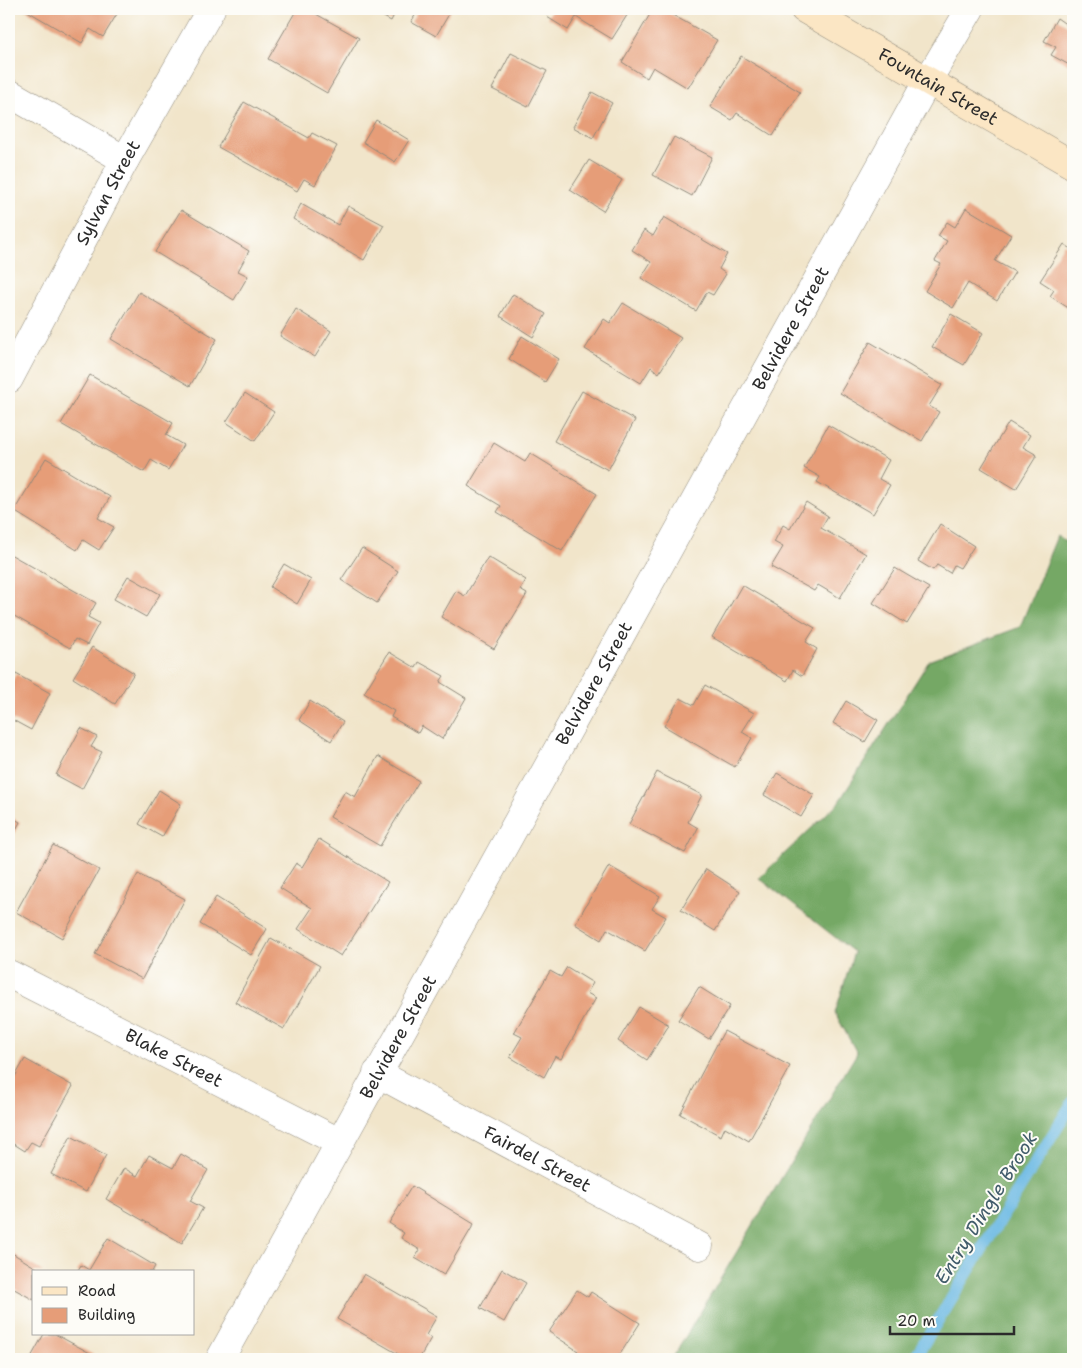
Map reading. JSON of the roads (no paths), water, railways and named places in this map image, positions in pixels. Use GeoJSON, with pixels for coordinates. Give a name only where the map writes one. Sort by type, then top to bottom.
{"type":"FeatureCollection","features":[{"type":"Feature","properties":{"kind":"street","name":"Sylvan Street"},"geometry":{"type":"LineString","coordinates":[[9,379],[125,160],[211,9]]}},
{"type":"Feature","properties":{"kind":"street","name":"Fountain Street"},"geometry":{"type":"LineString","coordinates":[[804,9],[1073,165]]}},
{"type":"Feature","properties":{"kind":"street","name":"Belvidere Street"},"geometry":{"type":"LineString","coordinates":[[220,1359],[927,82],[970,9]]}},
{"type":"Feature","properties":{"kind":"street"},"geometry":{"type":"LineString","coordinates":[[9,92],[125,160]]}},
{"type":"Feature","properties":{"kind":"street","name":"Blake Street"},"geometry":{"type":"LineString","coordinates":[[9,974],[339,1142]]}},
{"type":"Feature","properties":{"kind":"street","name":"Fairdel Street"},"geometry":{"type":"LineString","coordinates":[[377,1074],[699,1246]]}},
{"type":"Feature","properties":{"kind":"waterway","name":"Entry Dingle Brook"},"geometry":{"type":"LineString","coordinates":[[914,1359],[1073,1102]]}}]}
